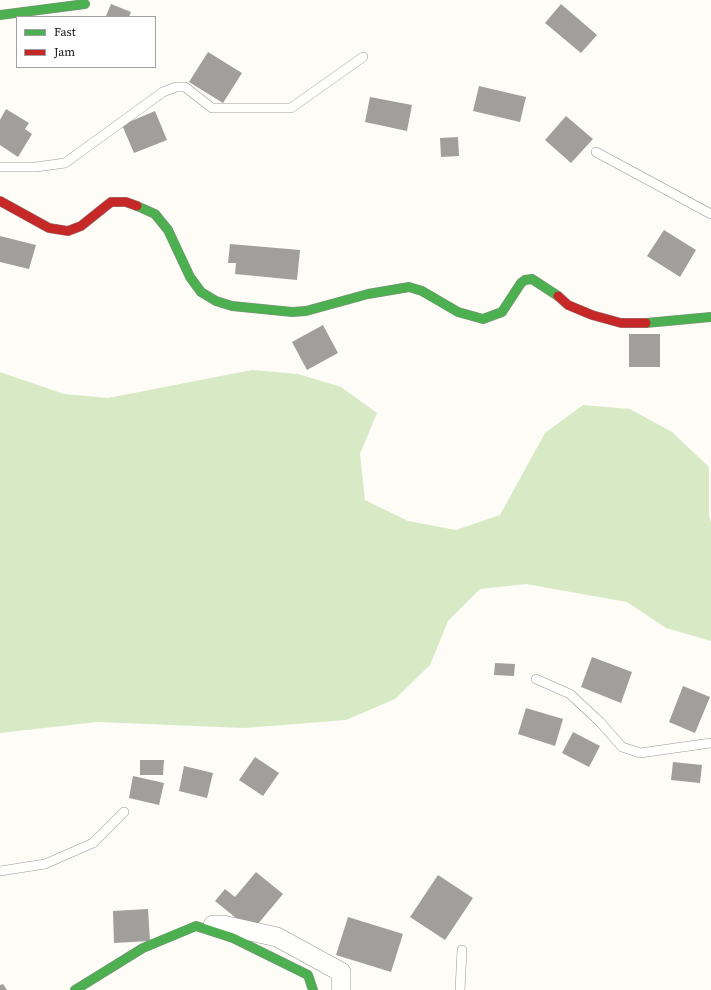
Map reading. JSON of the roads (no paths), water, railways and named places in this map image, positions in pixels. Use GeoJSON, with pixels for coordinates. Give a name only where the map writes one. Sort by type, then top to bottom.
{"type":"FeatureCollection","features":[{"type":"Feature","properties":{"kind":"street"},"geometry":{"type":"LineString","coordinates":[[0,15],[85,4]]}},
{"type":"Feature","properties":{"kind":"street"},"geometry":{"type":"LineString","coordinates":[[0,201],[49,228],[68,231],[80,226],[111,202],[126,202],[141,207],[155,214],[168,230],[190,277],[201,292],[216,301],[232,306],[292,312],[306,311],[368,294],[396,288],[410,287],[422,291],[458,312],[483,319],[493,317],[502,312],[521,284],[525,280],[532,279],[553,292],[568,305],[592,315],[621,322],[650,323],[711,317]]}},
{"type":"Feature","properties":{"kind":"street"},"geometry":{"type":"LineString","coordinates":[[75,990],[143,948],[196,926],[223,925],[277,937],[341,972],[342,990]]}},
{"type":"Feature","properties":{"kind":"street"},"geometry":{"type":"LineString","coordinates":[[196,926],[233,938],[308,975],[313,990]]}},
{"type":"Feature","properties":{"kind":"lane"},"geometry":{"type":"LineString","coordinates":[[0,167],[36,167],[66,163],[163,92],[176,87],[185,87],[212,108],[291,108],[363,57]]}},
{"type":"Feature","properties":{"kind":"lane"},"geometry":{"type":"LineString","coordinates":[[596,152],[711,214]]}},
{"type":"Feature","properties":{"kind":"lane"},"geometry":{"type":"LineString","coordinates":[[536,679],[570,694],[600,722],[622,747],[640,753],[711,743]]}},
{"type":"Feature","properties":{"kind":"lane"},"geometry":{"type":"LineString","coordinates":[[0,872],[45,864],[93,843],[124,812]]}},
{"type":"Feature","properties":{"kind":"lane"},"geometry":{"type":"LineString","coordinates":[[460,990],[462,950]]}}]}
